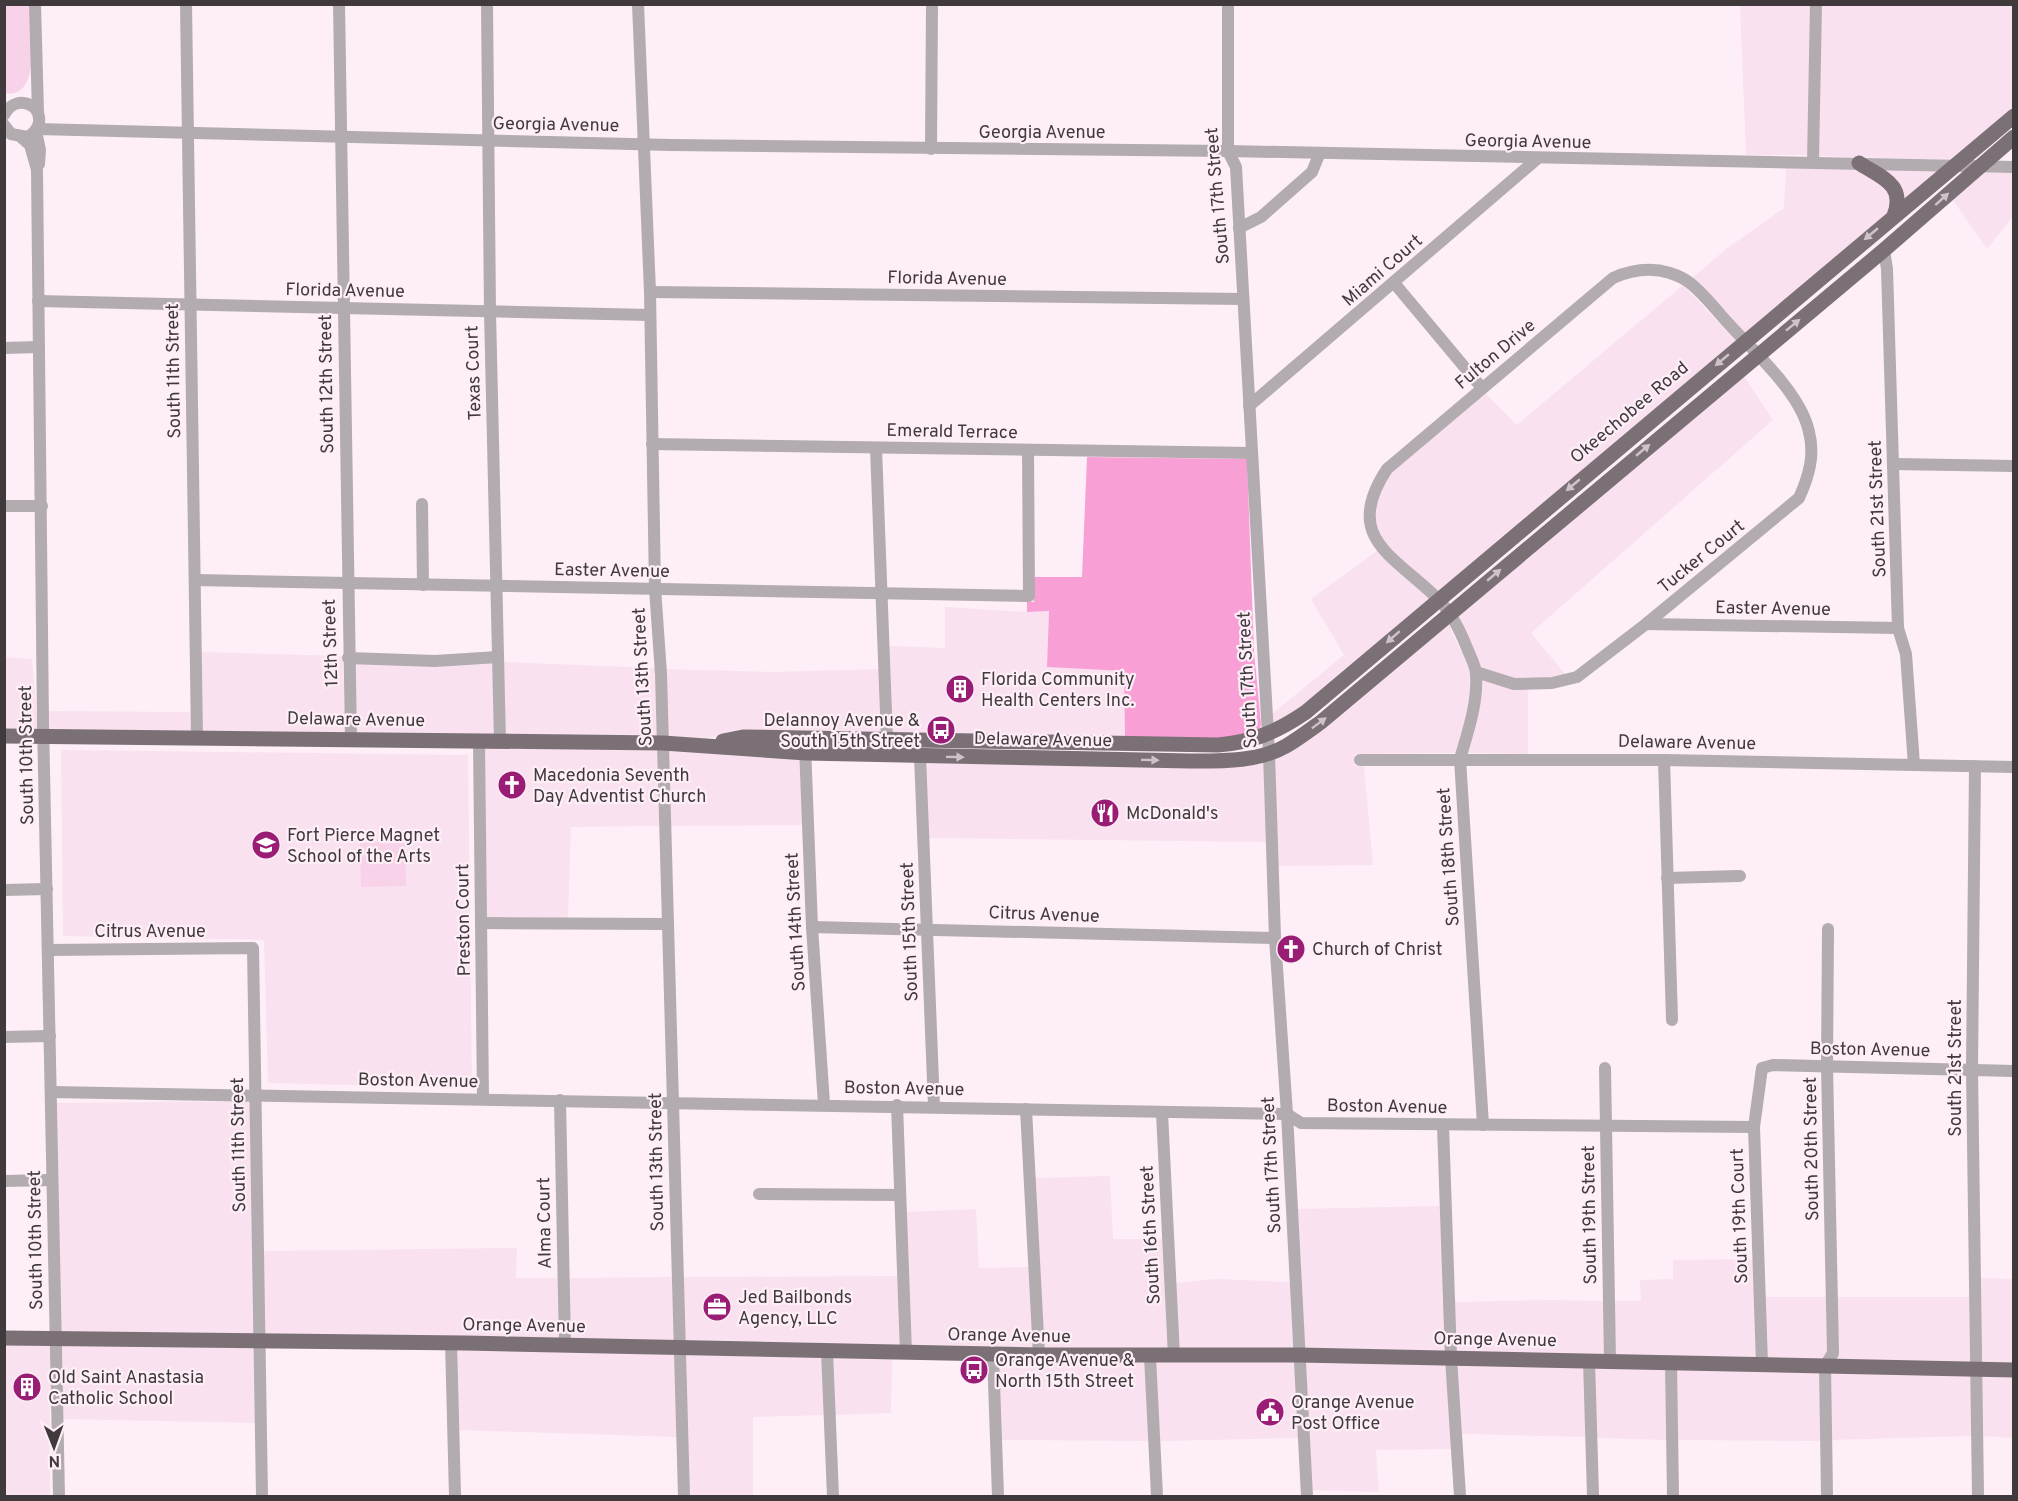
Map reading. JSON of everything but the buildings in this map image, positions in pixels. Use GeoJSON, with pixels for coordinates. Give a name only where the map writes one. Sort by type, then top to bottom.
{"type":"FeatureCollection","features":[{"type":"Feature","properties":{"kind":"main road","name":"Okeechobee Road"},"geometry":{"type":"LineString","coordinates":[[1268,735],[1306,712],[2013,116]]}},
{"type":"Feature","properties":{"kind":"main road"},"geometry":{"type":"LineString","coordinates":[[2012,138],[2013,158]]}},
{"type":"Feature","properties":{"kind":"main road"},"geometry":{"type":"LineString","coordinates":[[1269,753],[1286,746],[1321,722],[1449,612],[1884,250],[2012,138]]}},
{"type":"Feature","properties":{"kind":"main road"},"geometry":{"type":"LineString","coordinates":[[1859,163],[1894,187],[1898,194],[1898,205],[1894,216]]}},
{"type":"Feature","properties":{"kind":"main road","name":"Delaware Avenue"},"geometry":{"type":"LineString","coordinates":[[708,744],[743,736],[1218,745],[1251,741],[1268,735]]}},
{"type":"Feature","properties":{"kind":"main road","name":"Delaware Avenue"},"geometry":{"type":"LineString","coordinates":[[4,736],[663,743],[708,744],[806,753],[1220,761],[1269,753]]}},
{"type":"Feature","properties":{"kind":"main road","name":"Orange Avenue"},"geometry":{"type":"LineString","coordinates":[[4,1338],[451,1342],[1039,1355],[1299,1355],[2013,1370]]}},
{"type":"Feature","properties":{"kind":"street","name":"South 10th Street"},"geometry":{"type":"LineString","coordinates":[[35,4],[40,150],[37,170],[44,736],[59,1497]]}},
{"type":"Feature","properties":{"kind":"street","name":"South 11th Street"},"geometry":{"type":"LineString","coordinates":[[186,4],[197,737]]}},
{"type":"Feature","properties":{"kind":"street","name":"South 12th Street"},"geometry":{"type":"LineString","coordinates":[[339,4],[343,137],[346,583]]}},
{"type":"Feature","properties":{"kind":"street","name":"Texas Court"},"geometry":{"type":"LineString","coordinates":[[487,4],[490,312],[500,741]]}},
{"type":"Feature","properties":{"kind":"street","name":"South 13th Street"},"geometry":{"type":"LineString","coordinates":[[638,4],[650,292],[655,588],[660,624],[684,1497]]}},
{"type":"Feature","properties":{"kind":"street"},"geometry":{"type":"LineString","coordinates":[[931,149],[932,4]]}},
{"type":"Feature","properties":{"kind":"street","name":"South 17th Street"},"geometry":{"type":"LineString","coordinates":[[1228,4],[1228,151],[1236,167],[1269,753],[1275,938],[1287,1114],[1307,1497]]}},
{"type":"Feature","properties":{"kind":"street"},"geometry":{"type":"LineString","coordinates":[[1814,161],[1816,4]]}},
{"type":"Feature","properties":{"kind":"street","name":"South 10th Street"},"geometry":{"type":"LineString","coordinates":[[4,115],[37,68]]}},
{"type":"Feature","properties":{"kind":"street"},"geometry":{"type":"LineString","coordinates":[[10,133],[38,123],[31,105],[14,102]]}},
{"type":"Feature","properties":{"kind":"street","name":"Georgia Avenue"},"geometry":{"type":"LineString","coordinates":[[38,123],[70,131],[189,135],[931,149],[1228,151],[1537,159],[1814,161],[2013,168]]}},
{"type":"Feature","properties":{"kind":"street","name":"South 10th Street"},"geometry":{"type":"LineString","coordinates":[[10,133],[30,145],[37,170]]}},
{"type":"Feature","properties":{"kind":"street"},"geometry":{"type":"LineString","coordinates":[[1239,228],[1261,217],[1312,172],[1319,154]]}},
{"type":"Feature","properties":{"kind":"street","name":"Miami Court"},"geometry":{"type":"LineString","coordinates":[[1249,406],[1395,284],[1537,159]]}},
{"type":"Feature","properties":{"kind":"street","name":"South 21st Street"},"geometry":{"type":"LineString","coordinates":[[1884,250],[1887,269],[1898,628],[1906,654],[1914,765]]}},
{"type":"Feature","properties":{"kind":"street","name":"Fulton Drive"},"geometry":{"type":"LineString","coordinates":[[1438,599],[1383,550],[1370,527],[1369,510],[1374,489],[1387,470],[1612,278],[1630,270],[1658,270],[1690,283],[1744,341],[1759,353]]}},
{"type":"Feature","properties":{"kind":"street"},"geometry":{"type":"LineString","coordinates":[[1395,284],[1482,388]]}},
{"type":"Feature","properties":{"kind":"street","name":"Florida Avenue"},"geometry":{"type":"LineString","coordinates":[[650,292],[1243,299]]}},
{"type":"Feature","properties":{"kind":"street","name":"Florida Avenue"},"geometry":{"type":"LineString","coordinates":[[39,302],[650,315]]}},
{"type":"Feature","properties":{"kind":"street"},"geometry":{"type":"LineString","coordinates":[[4,348],[39,347]]}},
{"type":"Feature","properties":{"kind":"street","name":"Tucker Court"},"geometry":{"type":"LineString","coordinates":[[1476,672],[1514,684],[1552,683],[1577,677],[1646,624],[1799,498],[1808,480],[1812,455],[1809,432],[1803,413],[1759,353]]}},
{"type":"Feature","properties":{"kind":"street","name":"Emerald Terrace"},"geometry":{"type":"LineString","coordinates":[[652,444],[1252,453]]}},
{"type":"Feature","properties":{"kind":"street"},"geometry":{"type":"LineString","coordinates":[[876,448],[887,739]]}},
{"type":"Feature","properties":{"kind":"street","name":"Easter Avenue"},"geometry":{"type":"LineString","coordinates":[[195,580],[655,588],[883,595],[1029,596],[1028,450]]}},
{"type":"Feature","properties":{"kind":"street"},"geometry":{"type":"LineString","coordinates":[[1893,464],[2013,466]]}},
{"type":"Feature","properties":{"kind":"street"},"geometry":{"type":"LineString","coordinates":[[422,504],[423,585]]}},
{"type":"Feature","properties":{"kind":"street"},"geometry":{"type":"LineString","coordinates":[[4,506],[42,506]]}},
{"type":"Feature","properties":{"kind":"street","name":"12th Street"},"geometry":{"type":"LineString","coordinates":[[346,583],[351,739]]}},
{"type":"Feature","properties":{"kind":"street","name":"South 18th Street"},"geometry":{"type":"LineString","coordinates":[[1438,599],[1449,612],[1463,638],[1476,672],[1474,712],[1460,759],[1483,1125]]}},
{"type":"Feature","properties":{"kind":"street","name":"Easter Avenue"},"geometry":{"type":"LineString","coordinates":[[1646,624],[1898,628]]}},
{"type":"Feature","properties":{"kind":"street"},"geometry":{"type":"LineString","coordinates":[[348,658],[435,661],[498,657]]}},
{"type":"Feature","properties":{"kind":"street","name":"South 14th Street"},"geometry":{"type":"LineString","coordinates":[[805,737],[812,927],[824,1104]]}},
{"type":"Feature","properties":{"kind":"street","name":"Preston Court"},"geometry":{"type":"LineString","coordinates":[[479,741],[483,1099]]}},
{"type":"Feature","properties":{"kind":"street","name":"South 15th Street"},"geometry":{"type":"LineString","coordinates":[[920,756],[934,1106]]}},
{"type":"Feature","properties":{"kind":"street","name":"Delaware Avenue"},"geometry":{"type":"LineString","coordinates":[[1360,760],[1664,760],[2013,766]]}},
{"type":"Feature","properties":{"kind":"street"},"geometry":{"type":"LineString","coordinates":[[1664,760],[1672,1020]]}},
{"type":"Feature","properties":{"kind":"street","name":"South 21st Street"},"geometry":{"type":"LineString","coordinates":[[1975,766],[1972,1069],[1978,1497]]}},
{"type":"Feature","properties":{"kind":"street"},"geometry":{"type":"LineString","coordinates":[[1666,878],[1740,876]]}},
{"type":"Feature","properties":{"kind":"street"},"geometry":{"type":"LineString","coordinates":[[4,890],[47,889]]}},
{"type":"Feature","properties":{"kind":"street"},"geometry":{"type":"LineString","coordinates":[[481,923],[669,924]]}},
{"type":"Feature","properties":{"kind":"street","name":"Citrus Avenue"},"geometry":{"type":"LineString","coordinates":[[812,927],[1275,938]]}},
{"type":"Feature","properties":{"kind":"street","name":"South 20th Street"},"geometry":{"type":"LineString","coordinates":[[1827,1497],[1825,1366],[1833,1353],[1827,1066],[1828,929]]}},
{"type":"Feature","properties":{"kind":"street","name":"South 11th Street"},"geometry":{"type":"LineString","coordinates":[[253,948],[262,1497]]}},
{"type":"Feature","properties":{"kind":"street","name":"Citrus Avenue"},"geometry":{"type":"LineString","coordinates":[[48,950],[253,948]]}},
{"type":"Feature","properties":{"kind":"street"},"geometry":{"type":"LineString","coordinates":[[4,1037],[50,1036]]}},
{"type":"Feature","properties":{"kind":"street","name":"Boston Avenue"},"geometry":{"type":"LineString","coordinates":[[1762,1068],[1773,1065],[2013,1071]]}},
{"type":"Feature","properties":{"kind":"street","name":"South 19th Street"},"geometry":{"type":"LineString","coordinates":[[1605,1068],[1610,1361]]}},
{"type":"Feature","properties":{"kind":"street","name":"South 19th Court"},"geometry":{"type":"LineString","coordinates":[[1762,1068],[1754,1127],[1762,1364]]}},
{"type":"Feature","properties":{"kind":"street","name":"Boston Avenue"},"geometry":{"type":"LineString","coordinates":[[51,1092],[897,1105],[1162,1113],[1287,1114],[1301,1123],[1754,1127]]}},
{"type":"Feature","properties":{"kind":"street","name":"Alma Court"},"geometry":{"type":"LineString","coordinates":[[560,1100],[565,1345]]}},
{"type":"Feature","properties":{"kind":"street"},"geometry":{"type":"LineString","coordinates":[[897,1105],[906,1353]]}},
{"type":"Feature","properties":{"kind":"street"},"geometry":{"type":"LineString","coordinates":[[1026,1109],[1039,1355]]}},
{"type":"Feature","properties":{"kind":"street","name":"South 16th Street"},"geometry":{"type":"LineString","coordinates":[[1162,1113],[1174,1356]]}},
{"type":"Feature","properties":{"kind":"street"},"geometry":{"type":"LineString","coordinates":[[1443,1125],[1451,1358],[1460,1497]]}},
{"type":"Feature","properties":{"kind":"street"},"geometry":{"type":"LineString","coordinates":[[4,1180],[52,1180]]}},
{"type":"Feature","properties":{"kind":"street"},"geometry":{"type":"LineString","coordinates":[[759,1194],[900,1195]]}},
{"type":"Feature","properties":{"kind":"street"},"geometry":{"type":"LineString","coordinates":[[451,1342],[455,1497]]}},
{"type":"Feature","properties":{"kind":"street"},"geometry":{"type":"LineString","coordinates":[[827,1351],[832,1497]]}},
{"type":"Feature","properties":{"kind":"street"},"geometry":{"type":"LineString","coordinates":[[993,1354],[998,1497]]}},
{"type":"Feature","properties":{"kind":"street"},"geometry":{"type":"LineString","coordinates":[[1150,1356],[1157,1497]]}},
{"type":"Feature","properties":{"kind":"street"},"geometry":{"type":"LineString","coordinates":[[1589,1360],[1593,1497]]}},
{"type":"Feature","properties":{"kind":"street"},"geometry":{"type":"LineString","coordinates":[[1671,1362],[1673,1497]]}},
{"type":"Feature","properties":{"kind":"shaded area"},"geometry":{"type":"Polygon","coordinates":[[[5,5],[31,5],[33,44],[32,60],[25,86],[17,92],[5,93],[5,5]]]}},
{"type":"Feature","properties":{"kind":"shaded area"},"geometry":{"type":"Polygon","coordinates":[[[1740,5],[1811,5],[1808,155],[1746,155],[1740,5]]]}},
{"type":"Feature","properties":{"kind":"shaded area"},"geometry":{"type":"Polygon","coordinates":[[[1821,5],[2013,5],[2013,109],[1955,160],[1819,156],[1821,5]]]}},
{"type":"Feature","properties":{"kind":"shaded area"},"geometry":{"type":"Polygon","coordinates":[[[1786,167],[1941,171],[1745,334],[1692,278],[1726,249],[1784,208],[1786,167]]]}},
{"type":"Feature","properties":{"kind":"shaded area"},"geometry":{"type":"Polygon","coordinates":[[[1978,173],[2013,173],[2013,216],[1987,249],[1953,200],[1889,253],[1978,173]]]}},
{"type":"Feature","properties":{"kind":"shaded area"},"geometry":{"type":"Polygon","coordinates":[[[1683,285],[1736,341],[1438,591],[1387,546],[1375,526],[1374,510],[1379,492],[1390,474],[1485,393],[1517,425],[1683,285]]]}},
{"type":"Feature","properties":{"kind":"shaded area"},"geometry":{"type":"Polygon","coordinates":[[[1743,375],[1773,420],[1531,633],[1565,674],[1551,677],[1514,678],[1480,667],[1456,614],[1743,375]]]}},
{"type":"Feature","properties":{"kind":"shaded area"},"geometry":{"type":"Polygon","coordinates":[[[1087,457],[1247,459],[1254,652],[1261,724],[1259,732],[1218,739],[1125,737],[1124,671],[1047,667],[1049,611],[1027,612],[1027,602],[1034,602],[1034,577],[1082,577],[1087,457]]]}},
{"type":"Feature","properties":{"kind":"shaded area"},"geometry":{"type":"Polygon","coordinates":[[[1376,549],[1395,570],[1430,599],[1303,707],[1273,726],[1272,714],[1344,655],[1311,599],[1377,551],[1376,549]]]}},
{"type":"Feature","properties":{"kind":"shaded area"},"geometry":{"type":"Polygon","coordinates":[[[945,607],[1027,612],[1049,611],[1047,667],[1124,671],[1125,737],[892,733],[890,646],[945,648],[945,607]]]}},
{"type":"Feature","properties":{"kind":"shaded area"},"geometry":{"type":"Polygon","coordinates":[[[1447,621],[1471,673],[1469,711],[1456,753],[1355,754],[1355,766],[1364,766],[1373,865],[1278,866],[1275,758],[1447,621]]]}},
{"type":"Feature","properties":{"kind":"shaded area"},"geometry":{"type":"Polygon","coordinates":[[[201,652],[343,656],[345,733],[202,731],[201,652]]]}},
{"type":"Feature","properties":{"kind":"shaded area"},"geometry":{"type":"Polygon","coordinates":[[[4,657],[32,659],[38,731],[5,731],[4,657]]]}},
{"type":"Feature","properties":{"kind":"shaded area"},"geometry":{"type":"Polygon","coordinates":[[[503,662],[656,668],[658,737],[505,735],[503,662]]]}},
{"type":"Feature","properties":{"kind":"shaded area"},"geometry":{"type":"Polygon","coordinates":[[[353,663],[435,667],[493,663],[494,735],[356,733],[353,663]]]}},
{"type":"Feature","properties":{"kind":"shaded area"},"geometry":{"type":"Polygon","coordinates":[[[666,669],[772,672],[881,669],[882,733],[743,731],[708,738],[668,737],[666,669]]]}},
{"type":"Feature","properties":{"kind":"shaded area"},"geometry":{"type":"Polygon","coordinates":[[[1481,680],[1528,689],[1528,754],[1467,753],[1481,680]]]}},
{"type":"Feature","properties":{"kind":"shaded area"},"geometry":{"type":"Polygon","coordinates":[[[48,711],[191,712],[192,731],[48,731],[48,711]]]}},
{"type":"Feature","properties":{"kind":"shaded area"},"geometry":{"type":"Polygon","coordinates":[[[485,746],[658,749],[661,826],[571,827],[568,918],[486,917],[485,746]]]}},
{"type":"Feature","properties":{"kind":"shaded area"},"geometry":{"type":"Polygon","coordinates":[[[669,749],[801,758],[803,825],[671,826],[669,749]]]}},
{"type":"Feature","properties":{"kind":"shaded area","name":"Fort Pierce Magnet School of the Arts"},"geometry":{"type":"Polygon","coordinates":[[[61,750],[468,755],[472,1088],[268,1083],[264,940],[63,936],[61,750]]]}},
{"type":"Feature","properties":{"kind":"shaded area"},"geometry":{"type":"Polygon","coordinates":[[[1264,760],[1267,842],[929,838],[925,762],[1264,760]]]}},
{"type":"Feature","properties":{"kind":"shaded area"},"geometry":{"type":"Polygon","coordinates":[[[405,842],[406,886],[361,887],[360,843],[405,842]]]}},
{"type":"Feature","properties":{"kind":"shaded area"},"geometry":{"type":"Polygon","coordinates":[[[250,1101],[254,1334],[60,1332],[56,1103],[250,1101]]]}},
{"type":"Feature","properties":{"kind":"shaded area"},"geometry":{"type":"Polygon","coordinates":[[[1110,1176],[1113,1239],[1163,1239],[1168,1350],[1044,1349],[1035,1178],[1110,1176]]]}},
{"type":"Feature","properties":{"kind":"shaded area"},"geometry":{"type":"Polygon","coordinates":[[[1441,1206],[1446,1353],[1304,1350],[1296,1209],[1441,1206]]]}},
{"type":"Feature","properties":{"kind":"shaded area"},"geometry":{"type":"Polygon","coordinates":[[[976,1209],[979,1268],[1029,1267],[1034,1349],[910,1347],[906,1212],[976,1209]]]}},
{"type":"Feature","properties":{"kind":"shaded area"},"geometry":{"type":"Polygon","coordinates":[[[517,1248],[516,1278],[558,1278],[560,1339],[264,1334],[263,1251],[517,1248]]]}},
{"type":"Feature","properties":{"kind":"shaded area"},"geometry":{"type":"Polygon","coordinates":[[[1753,1259],[1757,1359],[1615,1355],[1614,1301],[1641,1301],[1640,1280],[1673,1279],[1673,1260],[1753,1259]]]}},
{"type":"Feature","properties":{"kind":"shaded area"},"geometry":{"type":"Polygon","coordinates":[[[898,1276],[900,1347],[684,1342],[682,1277],[898,1276]]]}},
{"type":"Feature","properties":{"kind":"shaded area"},"geometry":{"type":"Polygon","coordinates":[[[672,1277],[674,1342],[570,1339],[569,1278],[672,1277]]]}},
{"type":"Feature","properties":{"kind":"shaded area"},"geometry":{"type":"Polygon","coordinates":[[[1980,1278],[2013,1279],[2013,1364],[1981,1364],[1980,1278]]]}},
{"type":"Feature","properties":{"kind":"shaded area"},"geometry":{"type":"Polygon","coordinates":[[[1217,1279],[1290,1282],[1293,1350],[1179,1350],[1175,1283],[1217,1279]]]}},
{"type":"Feature","properties":{"kind":"shaded area"},"geometry":{"type":"Polygon","coordinates":[[[1765,1297],[1826,1297],[1827,1352],[1822,1360],[1767,1359],[1765,1297]]]}},
{"type":"Feature","properties":{"kind":"shaded area"},"geometry":{"type":"Polygon","coordinates":[[[1837,1297],[1970,1297],[1971,1363],[1835,1360],[1837,1297]]]}},
{"type":"Feature","properties":{"kind":"shaded area"},"geometry":{"type":"Polygon","coordinates":[[[1604,1301],[1605,1355],[1456,1353],[1455,1302],[1604,1301]]]}},
{"type":"Feature","properties":{"kind":"shaded area"},"geometry":{"type":"Polygon","coordinates":[[[4,1344],[50,1344],[50,1496],[5,1496],[4,1344]]]}},
{"type":"Feature","properties":{"kind":"shaded area"},"geometry":{"type":"Polygon","coordinates":[[[60,1344],[254,1346],[255,1423],[62,1419],[60,1344]]]}},
{"type":"Feature","properties":{"kind":"shaded area"},"geometry":{"type":"Polygon","coordinates":[[[456,1348],[674,1353],[677,1437],[458,1430],[456,1348]]]}},
{"type":"Feature","properties":{"kind":"shaded area"},"geometry":{"type":"Polygon","coordinates":[[[684,1353],[822,1357],[824,1415],[753,1417],[753,1496],[689,1496],[684,1353]]]}},
{"type":"Feature","properties":{"kind":"shaded area"},"geometry":{"type":"Polygon","coordinates":[[[832,1357],[892,1358],[891,1413],[835,1415],[832,1357]]]}},
{"type":"Feature","properties":{"kind":"shaded area"},"geometry":{"type":"Polygon","coordinates":[[[998,1360],[1145,1361],[1149,1441],[1001,1440],[998,1360]]]}},
{"type":"Feature","properties":{"kind":"shaded area"},"geometry":{"type":"Polygon","coordinates":[[[1156,1361],[1294,1362],[1298,1438],[1160,1441],[1156,1361]]]}},
{"type":"Feature","properties":{"kind":"shaded area"},"geometry":{"type":"Polygon","coordinates":[[[1304,1361],[1446,1364],[1453,1449],[1376,1450],[1379,1492],[1311,1490],[1304,1361]]]}},
{"type":"Feature","properties":{"kind":"shaded area"},"geometry":{"type":"Polygon","coordinates":[[[1457,1364],[1584,1366],[1586,1437],[1462,1434],[1457,1364]]]}},
{"type":"Feature","properties":{"kind":"shaded area"},"geometry":{"type":"Polygon","coordinates":[[[1595,1366],[1666,1368],[1667,1440],[1597,1438],[1595,1366]]]}},
{"type":"Feature","properties":{"kind":"shaded area"},"geometry":{"type":"Polygon","coordinates":[[[1676,1368],[1820,1372],[1821,1441],[1677,1440],[1676,1368]]]}},
{"type":"Feature","properties":{"kind":"shaded area"},"geometry":{"type":"Polygon","coordinates":[[[1830,1372],[1971,1375],[1972,1436],[1831,1440],[1830,1372]]]}},
{"type":"Feature","properties":{"kind":"shaded area"},"geometry":{"type":"Polygon","coordinates":[[[1981,1375],[2013,1376],[2013,1438],[1982,1436],[1981,1375]]]}},
{"type":"Feature","properties":{"kind":"place","name":"Florida Community Health Centers Inc."},"geometry":{"type":"Point","coordinates":[960,689]}},
{"type":"Feature","properties":{"kind":"place","name":"Delannoy Avenue & South 15th Street"},"geometry":{"type":"Point","coordinates":[941,730]}},
{"type":"Feature","properties":{"kind":"place","name":"Macedonia Seventh Day Adventist Church"},"geometry":{"type":"Point","coordinates":[512,785]}},
{"type":"Feature","properties":{"kind":"place","name":"McDonald's"},"geometry":{"type":"Point","coordinates":[1105,813]}},
{"type":"Feature","properties":{"kind":"place","name":"Fort Pierce Magnet School of the Arts"},"geometry":{"type":"Point","coordinates":[266,845]}},
{"type":"Feature","properties":{"kind":"place","name":"Church of Christ"},"geometry":{"type":"Point","coordinates":[1291,949]}},
{"type":"Feature","properties":{"kind":"place","name":"Jed Bailbonds Agency, LLC"},"geometry":{"type":"Point","coordinates":[717,1307]}},
{"type":"Feature","properties":{"kind":"place","name":"Orange Avenue & North 15th Street"},"geometry":{"type":"Point","coordinates":[974,1370]}},
{"type":"Feature","properties":{"kind":"place","name":"Old Saint Anastasia Catholic School"},"geometry":{"type":"Point","coordinates":[27,1387]}},
{"type":"Feature","properties":{"kind":"place","name":"Orange Avenue Post Office"},"geometry":{"type":"Point","coordinates":[1270,1412]}}]}
